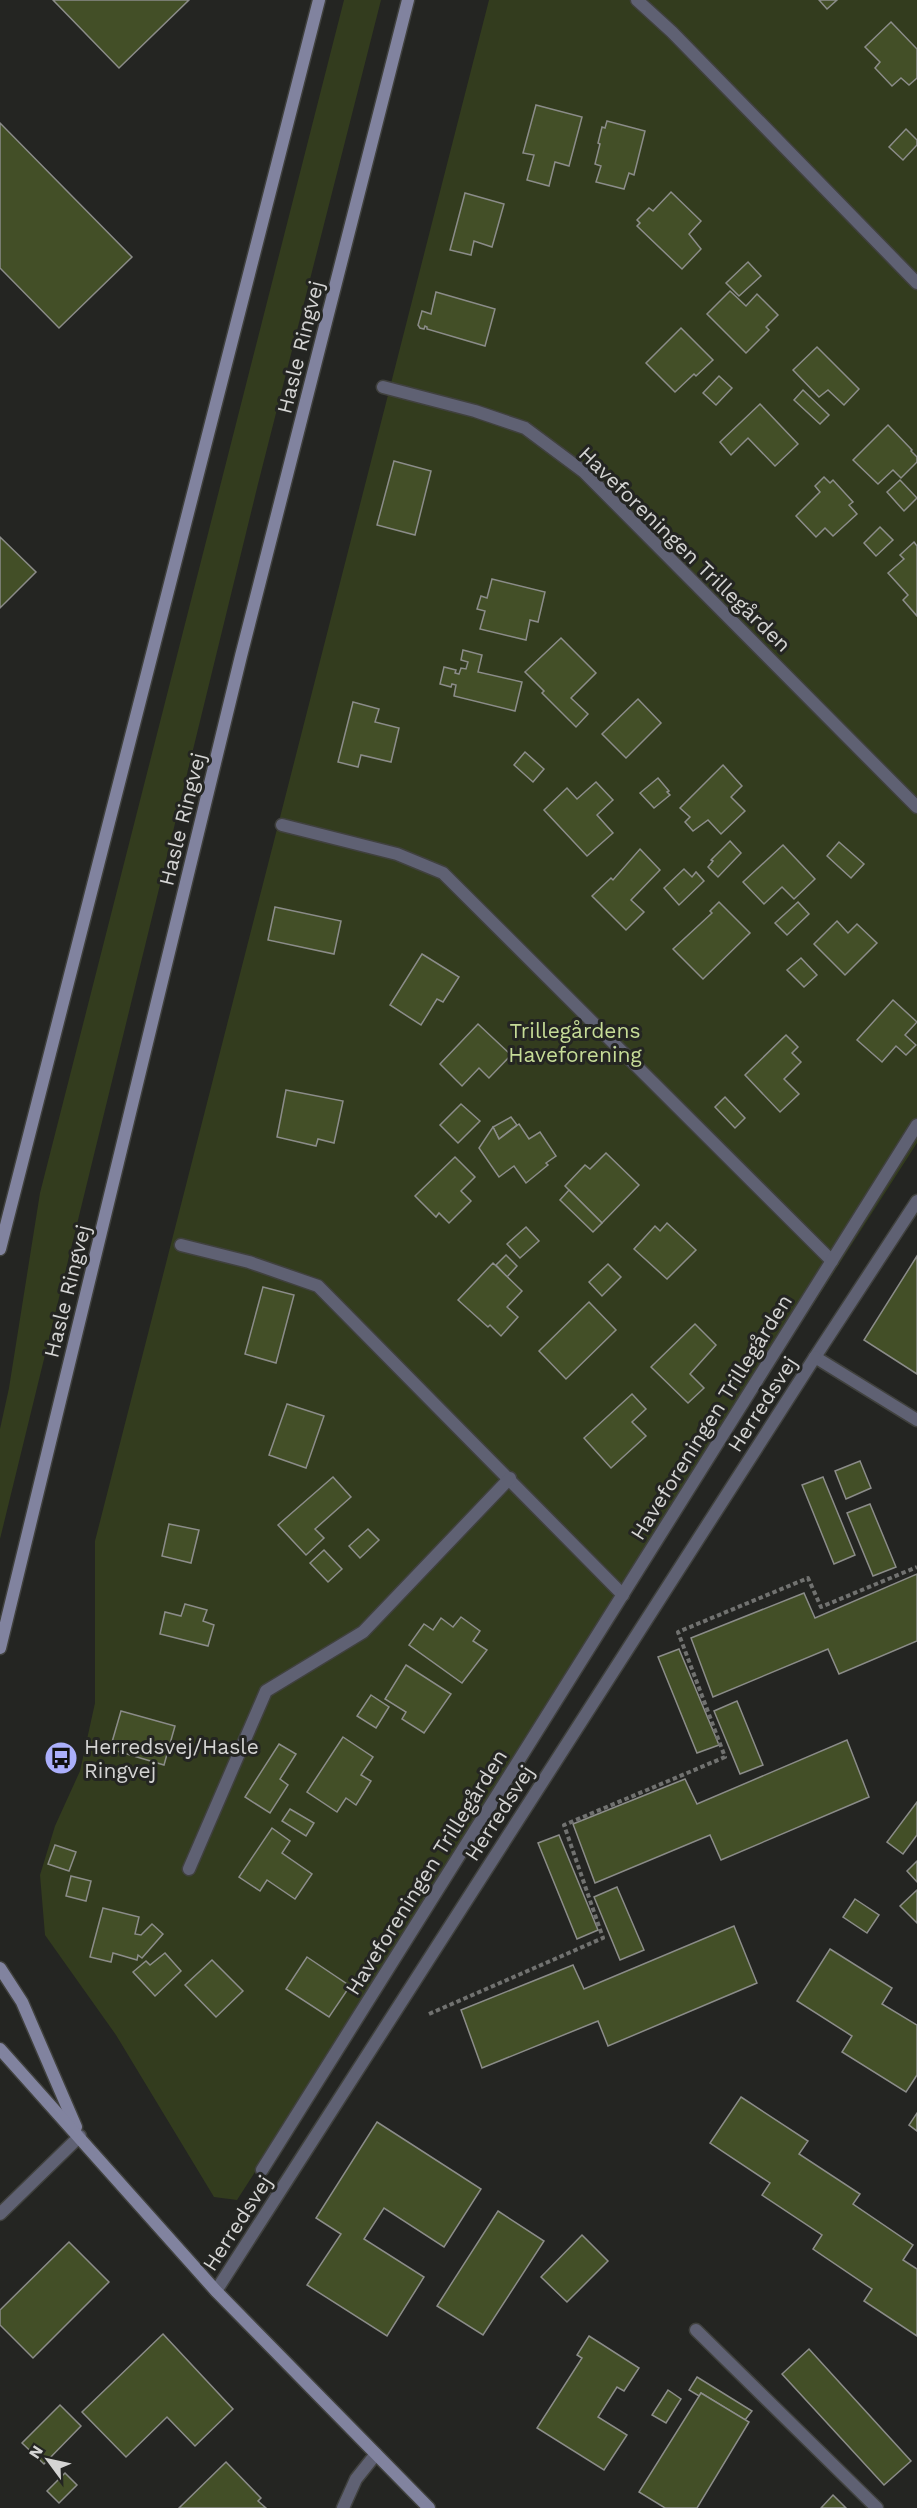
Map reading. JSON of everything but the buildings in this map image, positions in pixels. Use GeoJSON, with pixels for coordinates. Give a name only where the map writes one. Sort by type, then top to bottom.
{"type":"FeatureCollection","features":[{"type":"Feature","properties":{"kind":"main road"},"geometry":{"type":"LineString","coordinates":[[0,1249],[319,0]]}},
{"type":"Feature","properties":{"kind":"main road","name":"Hasle Ringvej"},"geometry":{"type":"LineString","coordinates":[[0,1648],[241,656],[408,0]]}},
{"type":"Feature","properties":{"kind":"main road","name":"Herredsvej"},"geometry":{"type":"LineString","coordinates":[[0,1968],[22,2002],[80,2136]]}},
{"type":"Feature","properties":{"kind":"main road","name":"Herredsvej"},"geometry":{"type":"LineString","coordinates":[[0,2049],[216,2291],[429,2508]]}},
{"type":"Feature","properties":{"kind":"street"},"geometry":{"type":"LineString","coordinates":[[636,0],[680,41],[917,283]]}},
{"type":"Feature","properties":{"kind":"street","name":"Haveforeningen Trillegården"},"geometry":{"type":"LineString","coordinates":[[383,387],[475,411],[525,429],[584,472],[917,807]]}},
{"type":"Feature","properties":{"kind":"street"},"geometry":{"type":"LineString","coordinates":[[282,825],[397,854],[443,873],[832,1261]]}},
{"type":"Feature","properties":{"kind":"street","name":"Haveforeningen Trillegården"},"geometry":{"type":"LineString","coordinates":[[262,2170],[917,1125]]}},
{"type":"Feature","properties":{"kind":"street","name":"Herredsvej"},"geometry":{"type":"LineString","coordinates":[[216,2291],[917,1201]]}},
{"type":"Feature","properties":{"kind":"street"},"geometry":{"type":"LineString","coordinates":[[180,1245],[249,1262],[318,1286],[623,1595]]}},
{"type":"Feature","properties":{"kind":"street"},"geometry":{"type":"LineString","coordinates":[[815,1357],[917,1420]]}},
{"type":"Feature","properties":{"kind":"street"},"geometry":{"type":"LineString","coordinates":[[189,1869],[266,1691],[363,1632],[510,1478]]}},
{"type":"Feature","properties":{"kind":"street"},"geometry":{"type":"LineString","coordinates":[[0,2214],[80,2136]]}},
{"type":"Feature","properties":{"kind":"street"},"geometry":{"type":"LineString","coordinates":[[696,2330],[877,2508]]}},
{"type":"Feature","properties":{"kind":"street"},"geometry":{"type":"LineString","coordinates":[[342,2508],[356,2479],[376,2454]]}},
{"type":"Feature","properties":{"kind":"path"},"geometry":{"type":"LineString","coordinates":[[379,2036],[603,1938],[564,1825],[725,1757],[678,1632],[808,1578],[820,1607],[917,1567]]}},
{"type":"Feature","properties":{"kind":"green space"},"geometry":{"type":"Polygon","coordinates":[[[344,0],[381,0],[258,484],[0,1539],[0,1429],[9,1388],[40,1193],[344,0]]]}},
{"type":"Feature","properties":{"kind":"green space","name":"Trillegårdens Haveforening"},"geometry":{"type":"Polygon","coordinates":[[[489,0],[917,0],[917,1143],[237,2200],[214,2197],[116,2035],[45,1935],[40,1875],[55,1826],[80,1771],[95,1703],[95,1541],[489,0]]]}},
{"type":"Feature","properties":{"kind":"place","name":"Herredsvej/Hasle Ringvej"},"geometry":{"type":"Point","coordinates":[61,1758]}}]}
